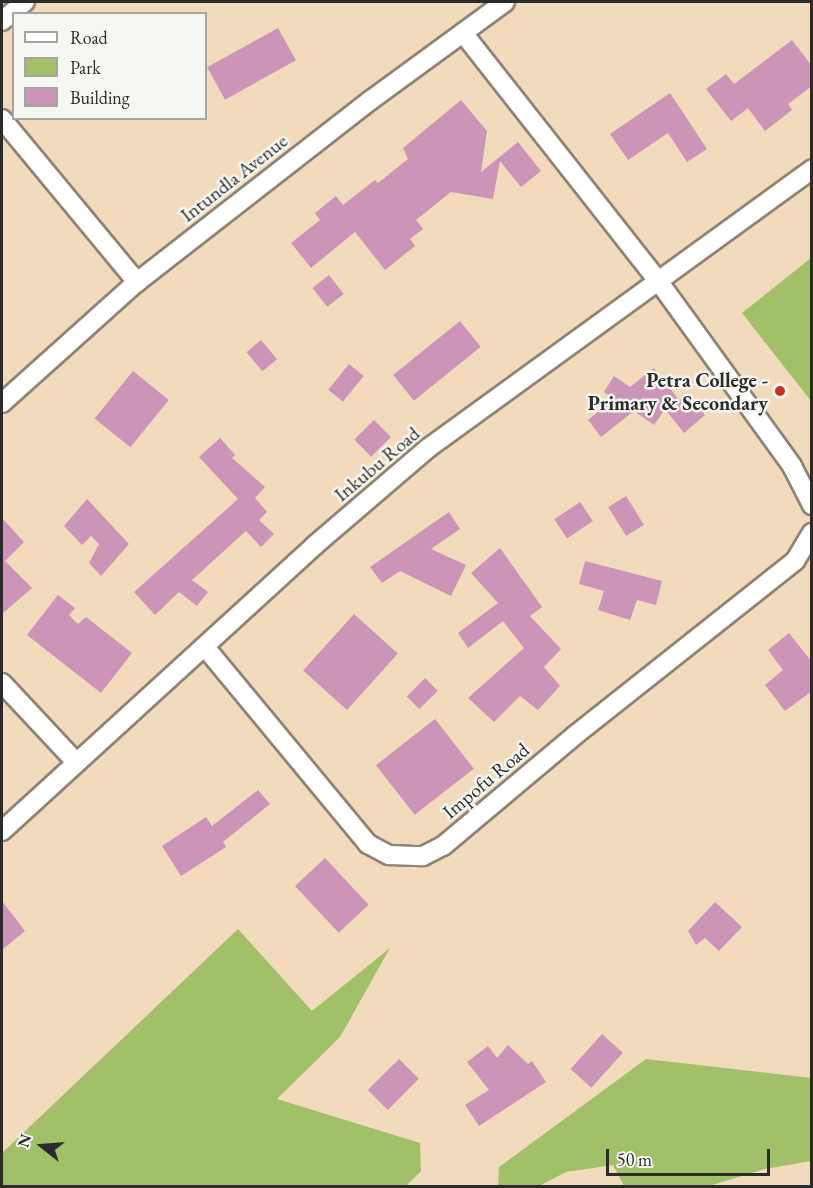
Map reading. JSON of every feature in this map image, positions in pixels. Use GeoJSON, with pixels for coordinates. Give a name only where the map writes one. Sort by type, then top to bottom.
{"type":"FeatureCollection","features":[{"type":"Feature","properties":{"kind":"street"},"geometry":{"type":"LineString","coordinates":[[13,12],[25,2]]}},
{"type":"Feature","properties":{"kind":"street","name":"Intundla Avenue"},"geometry":{"type":"LineString","coordinates":[[2,403],[136,282],[505,2]]}},
{"type":"Feature","properties":{"kind":"street"},"geometry":{"type":"LineString","coordinates":[[463,33],[659,282],[792,466],[812,505]]}},
{"type":"Feature","properties":{"kind":"street"},"geometry":{"type":"LineString","coordinates":[[2,119],[136,282]]}},
{"type":"Feature","properties":{"kind":"street","name":"Inkubu Road"},"geometry":{"type":"LineString","coordinates":[[2,831],[76,762],[427,449],[812,169]]}},
{"type":"Feature","properties":{"kind":"street","name":"Impofu Road"},"geometry":{"type":"LineString","coordinates":[[205,647],[368,844],[389,855],[423,856],[443,846],[574,736],[795,561],[812,533]]}},
{"type":"Feature","properties":{"kind":"street"},"geometry":{"type":"LineString","coordinates":[[2,683],[76,762]]}},
{"type":"Feature","properties":{"kind":"green space"},"geometry":{"type":"Polygon","coordinates":[[[811,258],[811,401],[742,313],[811,258]]]}},
{"type":"Feature","properties":{"kind":"green space"},"geometry":{"type":"Polygon","coordinates":[[[238,929],[312,1011],[390,948],[340,1037],[277,1099],[420,1143],[421,1171],[406,1186],[2,1186],[2,1153],[238,929]]]}},
{"type":"Feature","properties":{"kind":"green space"},"geometry":{"type":"Polygon","coordinates":[[[646,1059],[811,1078],[811,1161],[765,1169],[709,1186],[624,1186],[613,1165],[566,1172],[539,1186],[498,1186],[499,1167],[646,1059]]]}},
{"type":"Feature","properties":{"kind":"building"},"geometry":{"type":"Polygon","coordinates":[[[278,28],[296,60],[225,100],[207,67],[278,28]]]}},
{"type":"Feature","properties":{"kind":"building"},"geometry":{"type":"Polygon","coordinates":[[[792,40],[812,66],[812,86],[788,104],[792,110],[765,131],[748,108],[731,121],[706,89],[726,74],[734,84],[792,40]]]}},
{"type":"Feature","properties":{"kind":"building"},"geometry":{"type":"Polygon","coordinates":[[[670,93],[707,149],[687,162],[668,133],[628,160],[610,134],[670,93]]]}},
{"type":"Feature","properties":{"kind":"building"},"geometry":{"type":"Polygon","coordinates":[[[461,100],[487,131],[481,172],[518,142],[541,171],[521,187],[500,161],[493,199],[451,192],[416,220],[423,229],[410,239],[415,246],[385,270],[355,232],[311,268],[291,243],[320,220],[315,213],[336,196],[343,205],[375,180],[378,183],[408,159],[403,148],[461,100]]]}},
{"type":"Feature","properties":{"kind":"building"},"geometry":{"type":"Polygon","coordinates":[[[329,275],[344,294],[327,307],[312,288],[329,275]]]}},
{"type":"Feature","properties":{"kind":"building"},"geometry":{"type":"Polygon","coordinates":[[[460,321],[481,347],[414,401],[393,375],[460,321]]]}},
{"type":"Feature","properties":{"kind":"building"},"geometry":{"type":"Polygon","coordinates":[[[261,340],[277,359],[263,371],[246,352],[261,340]]]}},
{"type":"Feature","properties":{"kind":"building"},"geometry":{"type":"Polygon","coordinates":[[[349,364],[364,376],[343,402],[328,390],[349,364]]]}},
{"type":"Feature","properties":{"kind":"building"},"geometry":{"type":"Polygon","coordinates":[[[654,368],[679,400],[687,393],[705,415],[684,433],[665,409],[654,425],[634,411],[601,437],[588,420],[614,399],[604,392],[614,376],[630,387],[654,368]]]}},
{"type":"Feature","properties":{"kind":"building"},"geometry":{"type":"Polygon","coordinates":[[[133,371],[169,400],[130,447],[95,418],[133,371]]]}},
{"type":"Feature","properties":{"kind":"building"},"geometry":{"type":"Polygon","coordinates":[[[374,420],[391,437],[371,457],[354,440],[374,420]]]}},
{"type":"Feature","properties":{"kind":"building"},"geometry":{"type":"Polygon","coordinates":[[[220,438],[235,455],[232,458],[265,487],[255,498],[267,512],[259,520],[274,534],[261,547],[246,531],[192,580],[208,592],[197,606],[179,592],[155,615],[134,592],[238,499],[199,457],[220,438]]]}},
{"type":"Feature","properties":{"kind":"building"},"geometry":{"type":"Polygon","coordinates":[[[626,496],[644,525],[626,536],[608,507],[626,496]]]}},
{"type":"Feature","properties":{"kind":"building"},"geometry":{"type":"Polygon","coordinates":[[[87,499],[129,544],[101,576],[89,563],[99,544],[91,536],[82,545],[64,526],[87,499]]]}},
{"type":"Feature","properties":{"kind":"building"},"geometry":{"type":"Polygon","coordinates":[[[580,502],[593,521],[567,538],[554,519],[580,502]]]}},
{"type":"Feature","properties":{"kind":"building"},"geometry":{"type":"Polygon","coordinates":[[[449,512],[460,529],[431,549],[466,565],[451,596],[400,571],[382,583],[370,567],[449,512]]]}},
{"type":"Feature","properties":{"kind":"building"},"geometry":{"type":"Polygon","coordinates":[[[2,518],[24,542],[5,561],[32,588],[2,614],[2,518]]]}},
{"type":"Feature","properties":{"kind":"building"},"geometry":{"type":"Polygon","coordinates":[[[500,548],[542,607],[530,616],[561,649],[544,667],[560,686],[538,710],[520,696],[494,722],[468,698],[524,648],[503,621],[468,648],[458,633],[498,603],[471,573],[500,548]]]}},
{"type":"Feature","properties":{"kind":"building"},"geometry":{"type":"Polygon","coordinates":[[[585,561],[662,581],[656,605],[637,600],[630,620],[598,610],[604,591],[579,584],[585,561]]]}},
{"type":"Feature","properties":{"kind":"building"},"geometry":{"type":"Polygon","coordinates":[[[58,595],[75,608],[69,615],[78,624],[86,617],[132,653],[101,693],[27,635],[58,595]]]}},
{"type":"Feature","properties":{"kind":"building"},"geometry":{"type":"Polygon","coordinates":[[[354,614],[398,653],[347,710],[303,670],[354,614]]]}},
{"type":"Feature","properties":{"kind":"building"},"geometry":{"type":"Polygon","coordinates":[[[789,633],[812,662],[812,691],[785,711],[765,685],[783,670],[768,650],[789,633]]]}},
{"type":"Feature","properties":{"kind":"building"},"geometry":{"type":"Polygon","coordinates":[[[425,678],[438,691],[419,709],[407,696],[425,678]]]}},
{"type":"Feature","properties":{"kind":"building"},"geometry":{"type":"Polygon","coordinates":[[[435,719],[474,769],[415,815],[376,765],[435,719]]]}},
{"type":"Feature","properties":{"kind":"building"},"geometry":{"type":"Polygon","coordinates":[[[258,790],[270,804],[223,842],[226,847],[181,876],[162,846],[206,817],[212,826],[258,790]]]}},
{"type":"Feature","properties":{"kind":"building"},"geometry":{"type":"Polygon","coordinates":[[[325,858],[369,905],[339,933],[295,886],[325,858]]]}},
{"type":"Feature","properties":{"kind":"building"},"geometry":{"type":"Polygon","coordinates":[[[2,901],[25,931],[2,950],[2,901]]]}},
{"type":"Feature","properties":{"kind":"building"},"geometry":{"type":"Polygon","coordinates":[[[715,902],[742,927],[719,951],[705,938],[696,945],[688,931],[715,902]]]}},
{"type":"Feature","properties":{"kind":"building"},"geometry":{"type":"Polygon","coordinates":[[[602,1034],[623,1053],[591,1088],[571,1069],[602,1034]]]}},
{"type":"Feature","properties":{"kind":"building"},"geometry":{"type":"Polygon","coordinates":[[[508,1045],[528,1064],[532,1061],[546,1082],[479,1126],[465,1105],[489,1090],[467,1062],[488,1046],[497,1058],[508,1045]]]}},
{"type":"Feature","properties":{"kind":"building"},"geometry":{"type":"Polygon","coordinates":[[[399,1059],[419,1079],[388,1110],[368,1090],[399,1059]]]}},
{"type":"Feature","properties":{"kind":"place","name":"Petra College - Primary & Secondary"},"geometry":{"type":"Point","coordinates":[780,391]}}]}
